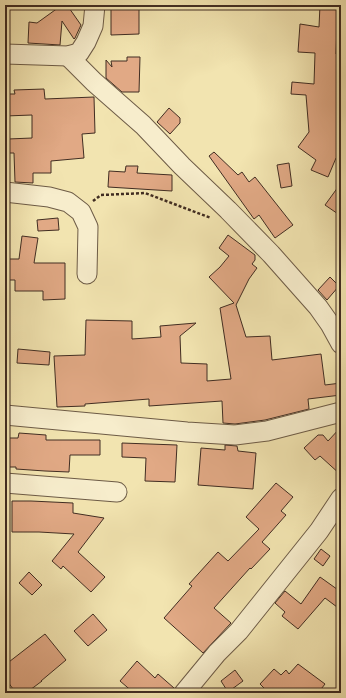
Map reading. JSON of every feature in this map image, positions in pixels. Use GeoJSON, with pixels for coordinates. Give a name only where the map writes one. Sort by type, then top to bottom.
{"type":"FeatureCollection","features":[{"type":"Feature","properties":{"kind":"street"},"geometry":{"type":"LineString","coordinates":[[5,54],[68,56],[79,53],[93,26],[95,5]]}},
{"type":"Feature","properties":{"kind":"street"},"geometry":{"type":"LineString","coordinates":[[68,56],[94,82],[143,125],[271,254],[318,307],[330,324],[341,344]]}},
{"type":"Feature","properties":{"kind":"street"},"geometry":{"type":"LineString","coordinates":[[5,192],[49,197],[68,202],[81,212],[88,227],[87,274]]}},
{"type":"Feature","properties":{"kind":"street"},"geometry":{"type":"LineString","coordinates":[[5,415],[180,432],[234,435],[267,431],[341,412]]}},
{"type":"Feature","properties":{"kind":"street"},"geometry":{"type":"LineString","coordinates":[[5,484],[117,492]]}},
{"type":"Feature","properties":{"kind":"street"},"geometry":{"type":"LineString","coordinates":[[184,693],[217,653],[244,625],[319,531],[341,498]]}},
{"type":"Feature","properties":{"kind":"path"},"geometry":{"type":"LineString","coordinates":[[81,212],[101,194],[145,193],[215,219]]}},
{"type":"Feature","properties":{"kind":"building"},"geometry":{"type":"Polygon","coordinates":[[[62,5],[67,5],[81,25],[75,38],[74,39],[62,21],[60,45],[28,43],[29,22],[37,23],[62,5]]]}},
{"type":"Feature","properties":{"kind":"building"},"geometry":{"type":"Polygon","coordinates":[[[127,5],[139,5],[139,34],[111,35],[111,7],[127,7],[127,5]]]}},
{"type":"Feature","properties":{"kind":"building"},"geometry":{"type":"Polygon","coordinates":[[[320,5],[340,5],[339,27],[337,27],[336,54],[341,54],[341,128],[339,127],[340,161],[336,158],[328,177],[311,170],[316,160],[298,147],[309,132],[306,95],[291,94],[292,82],[314,84],[315,53],[298,52],[300,24],[319,27],[320,5]]]}},
{"type":"Feature","properties":{"kind":"building"},"geometry":{"type":"Polygon","coordinates":[[[127,57],[140,57],[139,92],[122,92],[106,78],[106,60],[112,67],[111,61],[127,61],[127,57]]]}},
{"type":"Feature","properties":{"kind":"building"},"geometry":{"type":"Polygon","coordinates":[[[44,89],[45,99],[94,97],[95,133],[82,134],[84,158],[51,161],[51,173],[33,173],[33,183],[15,182],[14,153],[8,153],[8,139],[32,138],[32,115],[5,116],[5,94],[15,94],[14,90],[44,89]]]}},
{"type":"Feature","properties":{"kind":"building"},"geometry":{"type":"Polygon","coordinates":[[[169,108],[180,118],[180,123],[170,134],[157,122],[169,108]]]}},
{"type":"Feature","properties":{"kind":"building"},"geometry":{"type":"Polygon","coordinates":[[[214,152],[238,175],[242,172],[249,182],[255,177],[293,225],[275,238],[259,215],[254,219],[209,156],[214,152]]]}},
{"type":"Feature","properties":{"kind":"building"},"geometry":{"type":"Polygon","coordinates":[[[289,163],[292,186],[281,188],[277,165],[289,163]]]}},
{"type":"Feature","properties":{"kind":"building"},"geometry":{"type":"Polygon","coordinates":[[[126,166],[138,166],[137,173],[172,175],[172,191],[108,187],[109,171],[125,172],[126,166]]]}},
{"type":"Feature","properties":{"kind":"building"},"geometry":{"type":"Polygon","coordinates":[[[341,183],[341,216],[325,205],[341,183]]]}},
{"type":"Feature","properties":{"kind":"building"},"geometry":{"type":"Polygon","coordinates":[[[58,218],[59,230],[38,231],[37,220],[58,218]]]}},
{"type":"Feature","properties":{"kind":"building"},"geometry":{"type":"Polygon","coordinates":[[[228,235],[255,255],[255,260],[252,264],[257,268],[249,279],[236,305],[246,337],[270,336],[272,360],[321,354],[325,385],[341,383],[341,395],[308,399],[309,409],[265,420],[235,424],[223,423],[222,401],[149,406],[149,399],[85,404],[85,406],[57,407],[54,356],[85,355],[86,320],[132,321],[132,339],[161,337],[160,326],[196,323],[180,336],[181,363],[207,364],[207,381],[231,379],[220,308],[234,303],[209,277],[229,256],[219,248],[228,235]]]}},
{"type":"Feature","properties":{"kind":"building"},"geometry":{"type":"Polygon","coordinates":[[[22,236],[38,238],[34,263],[65,263],[65,299],[43,300],[43,291],[15,291],[15,280],[5,280],[5,259],[19,259],[22,236]]]}},
{"type":"Feature","properties":{"kind":"building"},"geometry":{"type":"Polygon","coordinates":[[[330,277],[339,286],[327,300],[318,290],[330,277]]]}},
{"type":"Feature","properties":{"kind":"building"},"geometry":{"type":"Polygon","coordinates":[[[18,349],[50,352],[49,365],[17,363],[18,349]]]}},
{"type":"Feature","properties":{"kind":"building"},"geometry":{"type":"Polygon","coordinates":[[[341,427],[341,475],[320,456],[315,460],[304,448],[318,435],[323,435],[328,441],[341,427]]]}},
{"type":"Feature","properties":{"kind":"building"},"geometry":{"type":"Polygon","coordinates":[[[19,433],[46,435],[46,440],[100,440],[100,455],[70,455],[69,472],[5,467],[5,438],[18,438],[19,433]]]}},
{"type":"Feature","properties":{"kind":"building"},"geometry":{"type":"Polygon","coordinates":[[[122,443],[177,445],[175,482],[145,481],[146,458],[122,457],[122,443]]]}},
{"type":"Feature","properties":{"kind":"building"},"geometry":{"type":"Polygon","coordinates":[[[225,445],[237,446],[238,451],[256,453],[253,489],[198,485],[201,448],[225,450],[225,445]]]}},
{"type":"Feature","properties":{"kind":"building"},"geometry":{"type":"Polygon","coordinates":[[[276,483],[293,497],[281,511],[286,515],[262,542],[270,549],[251,569],[250,568],[214,608],[231,623],[203,653],[164,618],[192,586],[189,584],[218,552],[228,561],[259,529],[246,517],[276,483]]]}},
{"type":"Feature","properties":{"kind":"building"},"geometry":{"type":"Polygon","coordinates":[[[12,501],[73,503],[73,513],[104,518],[78,552],[105,577],[91,592],[63,566],[61,569],[52,561],[74,534],[12,532],[12,501]]]}},
{"type":"Feature","properties":{"kind":"building"},"geometry":{"type":"Polygon","coordinates":[[[321,549],[330,556],[323,566],[314,559],[321,549]]]}},
{"type":"Feature","properties":{"kind":"building"},"geometry":{"type":"Polygon","coordinates":[[[29,572],[42,585],[32,595],[19,583],[29,572]]]}},
{"type":"Feature","properties":{"kind":"building"},"geometry":{"type":"Polygon","coordinates":[[[320,577],[341,592],[341,610],[325,598],[298,629],[282,616],[285,612],[275,603],[285,591],[301,604],[320,577]]]}},
{"type":"Feature","properties":{"kind":"building"},"geometry":{"type":"Polygon","coordinates":[[[93,614],[107,630],[88,646],[74,631],[93,614]]]}},
{"type":"Feature","properties":{"kind":"building"},"geometry":{"type":"Polygon","coordinates":[[[45,634],[66,660],[26,693],[16,693],[5,678],[5,665],[45,634]]]}},
{"type":"Feature","properties":{"kind":"building"},"geometry":{"type":"Polygon","coordinates":[[[137,661],[155,678],[158,674],[174,688],[173,693],[134,693],[120,681],[137,661]]]}},
{"type":"Feature","properties":{"kind":"building"},"geometry":{"type":"Polygon","coordinates":[[[298,664],[325,684],[318,693],[269,693],[260,684],[274,669],[281,675],[286,670],[289,674],[298,664]]]}},
{"type":"Feature","properties":{"kind":"building"},"geometry":{"type":"Polygon","coordinates":[[[235,670],[243,681],[228,692],[221,681],[235,670]]]}}]}
